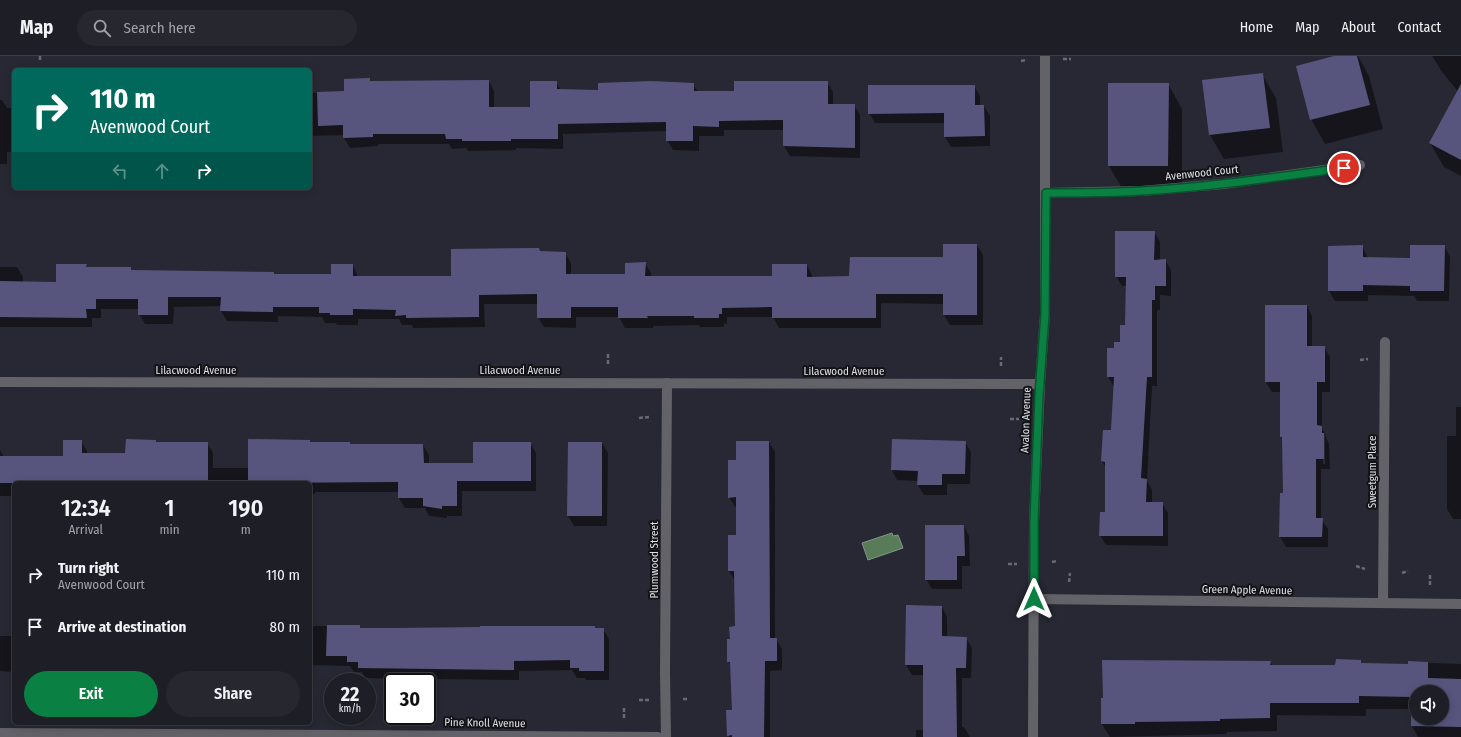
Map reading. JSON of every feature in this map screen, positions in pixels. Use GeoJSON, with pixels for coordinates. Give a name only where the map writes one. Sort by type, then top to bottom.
{"type":"FeatureCollection","features":[{"type":"Feature","properties":{"kind":"street","name":"Avalon Avenue"},"geometry":{"type":"LineString","coordinates":[[1033,737],[1034,521],[1040,384],[1045,314],[1045,56]]}},
{"type":"Feature","properties":{"kind":"street","name":"Avenwood Court"},"geometry":{"type":"LineString","coordinates":[[1046,193],[1141,191],[1223,184],[1360,165]]}},
{"type":"Feature","properties":{"kind":"street","name":"Sweetgum Place"},"geometry":{"type":"LineString","coordinates":[[1383,603],[1385,342]]}},
{"type":"Feature","properties":{"kind":"street","name":"Lilacwood Avenue"},"geometry":{"type":"LineString","coordinates":[[0,382],[1040,384]]}},
{"type":"Feature","properties":{"kind":"street","name":"Plumwood Street"},"geometry":{"type":"LineString","coordinates":[[666,737],[667,383]]}},
{"type":"Feature","properties":{"kind":"street","name":"Green Apple Avenue"},"geometry":{"type":"LineString","coordinates":[[1034,599],[1461,604]]}},
{"type":"Feature","properties":{"kind":"street","name":"Pine Knoll Avenue"},"geometry":{"type":"LineString","coordinates":[[0,733],[658,737]]}},
{"type":"Feature","properties":{"kind":"path"},"geometry":{"type":"LineString","coordinates":[[40,56],[40,62]]}},
{"type":"Feature","properties":{"kind":"path"},"geometry":{"type":"LineString","coordinates":[[1060,59],[1071,59]]}},
{"type":"Feature","properties":{"kind":"path"},"geometry":{"type":"LineString","coordinates":[[608,354],[608,364]]}},
{"type":"Feature","properties":{"kind":"path"},"geometry":{"type":"LineString","coordinates":[[1001,357],[1001,366]]}},
{"type":"Feature","properties":{"kind":"path"},"geometry":{"type":"LineString","coordinates":[[639,418],[649,417]]}},
{"type":"Feature","properties":{"kind":"path"},"geometry":{"type":"LineString","coordinates":[[1010,419],[1019,419]]}},
{"type":"Feature","properties":{"kind":"path"},"geometry":{"type":"LineString","coordinates":[[1008,564],[1017,564]]}},
{"type":"Feature","properties":{"kind":"path"},"geometry":{"type":"LineString","coordinates":[[1356,566],[1368,569]]}},
{"type":"Feature","properties":{"kind":"path"},"geometry":{"type":"LineString","coordinates":[[1402,572],[1408,570]]}},
{"type":"Feature","properties":{"kind":"path"},"geometry":{"type":"LineString","coordinates":[[1069,582],[1070,573]]}},
{"type":"Feature","properties":{"kind":"path"},"geometry":{"type":"LineString","coordinates":[[1430,575],[1430,585]]}},
{"type":"Feature","properties":{"kind":"path"},"geometry":{"type":"LineString","coordinates":[[639,700],[650,700]]}},
{"type":"Feature","properties":{"kind":"path"},"geometry":{"type":"LineString","coordinates":[[624,707],[624,718]]}},
{"type":"Feature","properties":{"kind":"shaded area"},"geometry":{"type":"Polygon","coordinates":[[[892,533],[893,536],[898,535],[903,548],[868,560],[862,543],[892,533]]]}},
{"type":"Feature","properties":{"kind":"building"},"geometry":{"type":"Polygon","coordinates":[[[1334,56],[1357,56],[1370,105],[1310,120],[1296,66],[1334,56]]]}},
{"type":"Feature","properties":{"kind":"building"},"geometry":{"type":"Polygon","coordinates":[[[1263,73],[1270,128],[1209,135],[1202,80],[1263,73]]]}},
{"type":"Feature","properties":{"kind":"building"},"geometry":{"type":"Polygon","coordinates":[[[370,78],[370,81],[489,80],[489,107],[530,107],[530,81],[557,81],[557,89],[598,90],[598,83],[651,81],[694,83],[694,91],[734,91],[734,81],[828,81],[828,104],[855,104],[855,148],[783,146],[783,120],[719,121],[719,127],[693,126],[693,141],[666,141],[666,122],[558,124],[558,139],[511,139],[511,141],[462,141],[462,139],[446,139],[445,134],[373,134],[373,137],[343,138],[343,125],[318,126],[317,92],[344,91],[344,79],[370,78]]]}},
{"type":"Feature","properties":{"kind":"building"},"geometry":{"type":"Polygon","coordinates":[[[1108,83],[1169,83],[1168,166],[1108,166],[1108,83]]]}},
{"type":"Feature","properties":{"kind":"building"},"geometry":{"type":"Polygon","coordinates":[[[1461,84],[1461,160],[1429,143],[1461,84]]]}},
{"type":"Feature","properties":{"kind":"building"},"geometry":{"type":"Polygon","coordinates":[[[868,85],[975,85],[975,105],[984,105],[985,136],[944,137],[944,113],[868,114],[868,85]]]}},
{"type":"Feature","properties":{"kind":"building"},"geometry":{"type":"Polygon","coordinates":[[[1115,231],[1155,231],[1154,260],[1166,259],[1166,286],[1155,286],[1155,300],[1152,300],[1152,377],[1147,377],[1141,478],[1147,479],[1146,502],[1163,502],[1163,536],[1099,536],[1100,512],[1105,512],[1105,462],[1101,461],[1103,430],[1111,430],[1114,377],[1107,377],[1107,348],[1114,348],[1114,342],[1120,342],[1120,325],[1125,325],[1126,277],[1115,277],[1115,231]]]}},
{"type":"Feature","properties":{"kind":"building"},"geometry":{"type":"Polygon","coordinates":[[[943,244],[977,244],[977,315],[943,315],[943,294],[876,294],[876,318],[772,318],[772,307],[722,308],[722,314],[719,314],[719,318],[694,318],[694,316],[647,316],[648,318],[618,318],[618,307],[571,307],[571,318],[537,318],[537,294],[479,295],[479,317],[406,318],[406,315],[395,316],[396,310],[353,309],[353,315],[330,315],[330,313],[319,313],[319,307],[273,307],[273,312],[220,311],[221,297],[168,297],[168,315],[138,315],[138,299],[96,299],[96,309],[86,309],[87,318],[0,317],[0,281],[56,282],[56,264],[87,264],[86,267],[131,267],[131,270],[331,274],[331,264],[353,264],[353,276],[451,276],[451,249],[539,248],[540,251],[566,252],[566,274],[625,274],[625,263],[646,262],[645,276],[772,276],[772,264],[807,264],[807,277],[849,276],[850,257],[943,257],[943,244]]]}},
{"type":"Feature","properties":{"kind":"building"},"geometry":{"type":"Polygon","coordinates":[[[1363,245],[1363,257],[1410,258],[1410,245],[1445,245],[1444,291],[1410,291],[1410,286],[1363,285],[1363,291],[1328,291],[1328,246],[1363,245]]]}},
{"type":"Feature","properties":{"kind":"building"},"geometry":{"type":"Polygon","coordinates":[[[1265,305],[1307,305],[1307,346],[1325,346],[1325,382],[1317,382],[1317,425],[1322,426],[1322,433],[1324,433],[1324,459],[1316,459],[1316,518],[1323,518],[1322,537],[1279,537],[1280,493],[1283,493],[1282,437],[1280,437],[1280,382],[1265,382],[1265,305]]]}},
{"type":"Feature","properties":{"kind":"building"},"geometry":{"type":"Polygon","coordinates":[[[126,439],[156,440],[156,442],[208,442],[208,481],[12,481],[12,483],[0,483],[0,456],[63,456],[63,440],[82,440],[82,453],[125,453],[126,439]]]}},
{"type":"Feature","properties":{"kind":"building"},"geometry":{"type":"Polygon","coordinates":[[[248,439],[310,440],[310,442],[350,442],[350,444],[423,444],[424,463],[473,463],[473,442],[531,442],[531,481],[457,481],[457,506],[442,506],[442,509],[423,506],[423,498],[398,498],[398,482],[248,481],[248,439]]]}},
{"type":"Feature","properties":{"kind":"building"},"geometry":{"type":"Polygon","coordinates":[[[892,439],[966,441],[965,474],[942,474],[942,485],[917,485],[918,471],[891,470],[892,439]]]}},
{"type":"Feature","properties":{"kind":"building"},"geometry":{"type":"Polygon","coordinates":[[[736,441],[769,441],[770,638],[777,638],[777,661],[765,661],[764,737],[727,736],[726,710],[732,710],[730,662],[727,662],[727,639],[730,639],[729,627],[735,626],[734,571],[728,571],[728,535],[736,535],[736,497],[728,498],[728,460],[736,460],[736,441]]]}},
{"type":"Feature","properties":{"kind":"building"},"geometry":{"type":"Polygon","coordinates":[[[568,442],[602,442],[602,516],[567,516],[568,442]]]}},
{"type":"Feature","properties":{"kind":"building"},"geometry":{"type":"Polygon","coordinates":[[[925,525],[964,525],[965,556],[957,556],[957,580],[925,580],[925,525]]]}},
{"type":"Feature","properties":{"kind":"building"},"geometry":{"type":"Polygon","coordinates":[[[906,605],[942,606],[942,636],[967,637],[966,668],[956,668],[957,737],[923,737],[923,665],[905,665],[906,605]]]}},
{"type":"Feature","properties":{"kind":"building"},"geometry":{"type":"Polygon","coordinates":[[[327,625],[360,625],[360,628],[595,626],[595,628],[604,628],[604,671],[579,671],[579,668],[570,668],[570,660],[514,661],[514,670],[358,668],[358,662],[347,662],[347,656],[326,656],[327,625]]]}},
{"type":"Feature","properties":{"kind":"building"},"geometry":{"type":"Polygon","coordinates":[[[1336,659],[1361,660],[1361,663],[1408,664],[1408,661],[1428,662],[1428,678],[1461,679],[1461,727],[1411,726],[1449,725],[1449,685],[1409,685],[1409,697],[1359,696],[1359,703],[1270,703],[1270,718],[1220,719],[1220,721],[1101,724],[1101,698],[1103,698],[1102,660],[1271,661],[1270,665],[1335,665],[1336,659]]]}},
{"type":"Feature","properties":{"kind":"route"},"geometry":{"type":"LineString","coordinates":[[1034,599],[1034,521],[1039,396],[1045,314],[1046,193],[1168,189],[1223,184],[1344,168]]}}]}
